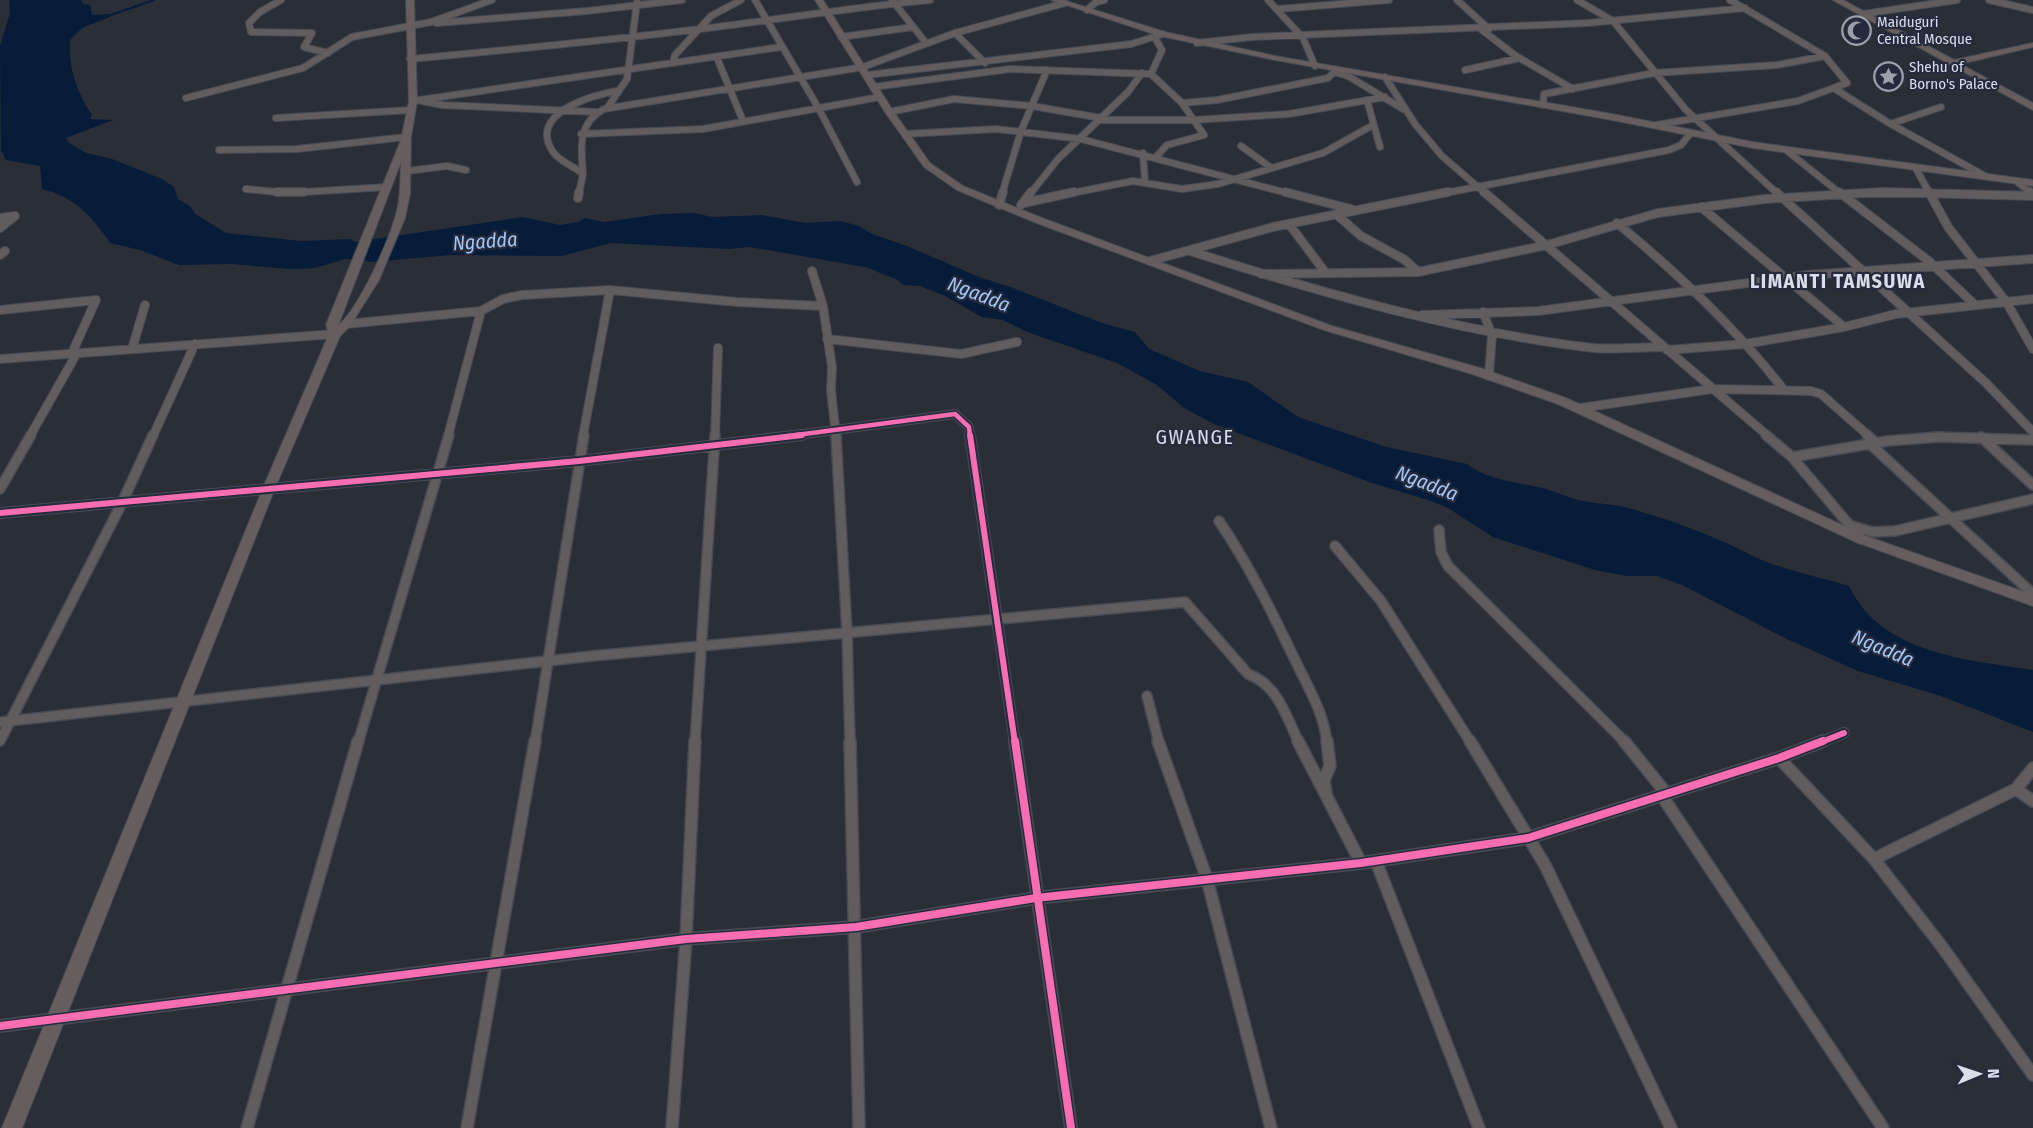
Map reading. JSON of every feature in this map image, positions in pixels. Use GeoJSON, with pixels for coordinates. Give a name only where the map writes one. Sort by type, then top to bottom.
{"type":"FeatureCollection","features":[{"type":"Feature","properties":{"kind":"main road"},"geometry":{"type":"LineString","coordinates":[[341,329],[332,325],[351,271],[406,137],[414,103],[410,59],[410,0]]}},
{"type":"Feature","properties":{"kind":"main road"},"geometry":{"type":"LineString","coordinates":[[1837,0],[2032,106]]}},
{"type":"Feature","properties":{"kind":"main road"},"geometry":{"type":"LineString","coordinates":[[1060,1],[1159,36],[1334,70],[1385,77],[1786,150],[2033,183]]}},
{"type":"Feature","properties":{"kind":"main road"},"geometry":{"type":"LineString","coordinates":[[823,5],[889,112],[927,165],[938,175],[960,188],[999,205],[1019,207],[1150,261],[1328,328],[1489,376],[1580,408],[1861,539],[2033,601]]}},
{"type":"Feature","properties":{"kind":"main road"},"geometry":{"type":"LineString","coordinates":[[1953,63],[2033,45]]}},
{"type":"Feature","properties":{"kind":"main road"},"geometry":{"type":"LineString","coordinates":[[12,1128],[270,488],[341,329],[380,267],[400,218],[407,171],[406,137]]}},
{"type":"Feature","properties":{"kind":"street"},"geometry":{"type":"LineString","coordinates":[[280,0],[249,23],[251,32],[312,33],[304,47],[328,53]]}},
{"type":"Feature","properties":{"kind":"street"},"geometry":{"type":"LineString","coordinates":[[186,98],[303,68],[352,38],[430,22],[492,0]]}},
{"type":"Feature","properties":{"kind":"street"},"geometry":{"type":"LineString","coordinates":[[430,22],[481,21],[682,0]]}},
{"type":"Feature","properties":{"kind":"street"},"geometry":{"type":"LineString","coordinates":[[673,63],[675,55],[702,29],[711,16],[741,0]]}},
{"type":"Feature","properties":{"kind":"street"},"geometry":{"type":"LineString","coordinates":[[755,0],[764,20],[819,109],[857,182]]}},
{"type":"Feature","properties":{"kind":"street"},"geometry":{"type":"LineString","coordinates":[[410,59],[702,29],[764,20],[823,5],[930,0]]}},
{"type":"Feature","properties":{"kind":"street"},"geometry":{"type":"LineString","coordinates":[[1088,10],[1096,1],[1104,0]]}},
{"type":"Feature","properties":{"kind":"street"},"geometry":{"type":"LineString","coordinates":[[1268,0],[1303,36],[1311,49],[1315,66]]}},
{"type":"Feature","properties":{"kind":"street"},"geometry":{"type":"LineString","coordinates":[[1278,9],[1389,0]]}},
{"type":"Feature","properties":{"kind":"street"},"geometry":{"type":"LineString","coordinates":[[1457,0],[1485,29],[1520,58],[1556,76],[1573,89]]}},
{"type":"Feature","properties":{"kind":"street"},"geometry":{"type":"LineString","coordinates":[[1577,0],[1613,21],[1654,73],[1695,119],[1986,383],[2033,432]]}},
{"type":"Feature","properties":{"kind":"street"},"geometry":{"type":"LineString","coordinates":[[1656,125],[1798,100],[1847,83],[1825,56],[1730,0]]}},
{"type":"Feature","properties":{"kind":"street"},"geometry":{"type":"LineString","coordinates":[[1921,0],[1927,4]]}},
{"type":"Feature","properties":{"kind":"street"},"geometry":{"type":"LineString","coordinates":[[1863,14],[1956,0]]}},
{"type":"Feature","properties":{"kind":"street"},"geometry":{"type":"LineString","coordinates":[[1989,0],[2033,10]]}},
{"type":"Feature","properties":{"kind":"street"},"geometry":{"type":"LineString","coordinates":[[865,71],[926,43],[1060,1]]}},
{"type":"Feature","properties":{"kind":"street"},"geometry":{"type":"LineString","coordinates":[[893,2],[926,43]]}},
{"type":"Feature","properties":{"kind":"street"},"geometry":{"type":"LineString","coordinates":[[609,107],[617,91],[627,79],[630,37],[637,3]]}},
{"type":"Feature","properties":{"kind":"street"},"geometry":{"type":"LineString","coordinates":[[1197,43],[1613,21],[1744,8]]}},
{"type":"Feature","properties":{"kind":"street"},"geometry":{"type":"LineString","coordinates":[[841,37],[913,27]]}},
{"type":"Feature","properties":{"kind":"street"},"geometry":{"type":"LineString","coordinates":[[955,33],[983,60],[989,71]]}},
{"type":"Feature","properties":{"kind":"street"},"geometry":{"type":"LineString","coordinates":[[414,103],[596,112],[609,107],[800,77],[1131,44],[1159,36],[1162,50],[1151,74]]}},
{"type":"Feature","properties":{"kind":"street"},"geometry":{"type":"LineString","coordinates":[[276,118],[414,103],[781,47]]}},
{"type":"Feature","properties":{"kind":"street"},"geometry":{"type":"LineString","coordinates":[[1543,105],[1544,94],[1654,73],[1777,65],[1825,56]]}},
{"type":"Feature","properties":{"kind":"street"},"geometry":{"type":"LineString","coordinates":[[717,58],[744,121]]}},
{"type":"Feature","properties":{"kind":"street"},"geometry":{"type":"LineString","coordinates":[[1466,70],[1520,58]]}},
{"type":"Feature","properties":{"kind":"street"},"geometry":{"type":"LineString","coordinates":[[999,205],[1021,131],[1047,70]]}},
{"type":"Feature","properties":{"kind":"street"},"geometry":{"type":"LineString","coordinates":[[1182,103],[1217,100],[1328,78],[1334,70],[1407,112]]}},
{"type":"Feature","properties":{"kind":"street"},"geometry":{"type":"LineString","coordinates":[[581,134],[693,130],[819,109],[877,92],[989,71],[1142,73],[1151,74],[1182,103],[1203,132],[1202,137],[1167,145],[1156,157]]}},
{"type":"Feature","properties":{"kind":"street"},"geometry":{"type":"LineString","coordinates":[[1019,207],[1049,169],[1137,82],[1142,73]]}},
{"type":"Feature","properties":{"kind":"street"},"geometry":{"type":"LineString","coordinates":[[1385,77],[1407,112],[1442,156],[1792,457],[1861,539]]}},
{"type":"Feature","properties":{"kind":"street"},"geometry":{"type":"LineString","coordinates":[[1835,89],[1847,100],[1893,123],[1985,176]]}},
{"type":"Feature","properties":{"kind":"street"},"geometry":{"type":"LineString","coordinates":[[583,174],[554,153],[547,135],[549,126],[562,111],[595,95],[617,91]]}},
{"type":"Feature","properties":{"kind":"street"},"geometry":{"type":"LineString","coordinates":[[889,112],[954,99],[1032,106],[1100,119],[1194,120],[1303,112],[1385,98]]}},
{"type":"Feature","properties":{"kind":"street"},"geometry":{"type":"LineString","coordinates":[[1367,100],[1380,147]]}},
{"type":"Feature","properties":{"kind":"street"},"geometry":{"type":"LineString","coordinates":[[1893,123],[1941,107]]}},
{"type":"Feature","properties":{"kind":"street"},"geometry":{"type":"LineString","coordinates":[[578,198],[583,174],[581,134],[596,112]]}},
{"type":"Feature","properties":{"kind":"street"},"geometry":{"type":"LineString","coordinates":[[1019,207],[1115,183],[1145,183],[1182,189],[1218,184],[1323,153],[1373,125]]}},
{"type":"Feature","properties":{"kind":"street"},"geometry":{"type":"LineString","coordinates":[[905,134],[971,128],[1021,131],[1080,139],[1143,153],[1353,210]]}},
{"type":"Feature","properties":{"kind":"street"},"geometry":{"type":"LineString","coordinates":[[1150,261],[1289,224],[1353,210],[1669,150],[1681,145],[1691,133]]}},
{"type":"Feature","properties":{"kind":"street"},"geometry":{"type":"LineString","coordinates":[[219,150],[297,149],[406,137]]}},
{"type":"Feature","properties":{"kind":"street"},"geometry":{"type":"LineString","coordinates":[[1241,146],[1270,167]]}},
{"type":"Feature","properties":{"kind":"street"},"geometry":{"type":"LineString","coordinates":[[1786,150],[1935,267],[1974,304]]}},
{"type":"Feature","properties":{"kind":"street"},"geometry":{"type":"LineString","coordinates":[[1143,153],[1145,183]]}},
{"type":"Feature","properties":{"kind":"street"},"geometry":{"type":"LineString","coordinates":[[407,171],[447,166],[466,170]]}},
{"type":"Feature","properties":{"kind":"street"},"geometry":{"type":"LineString","coordinates":[[1915,167],[1948,227],[2007,303],[2033,349]]}},
{"type":"Feature","properties":{"kind":"street"},"geometry":{"type":"LineString","coordinates":[[2016,181],[2033,195]]}},
{"type":"Feature","properties":{"kind":"street"},"geometry":{"type":"LineString","coordinates":[[246,189],[287,193],[387,187]]}},
{"type":"Feature","properties":{"kind":"street"},"geometry":{"type":"LineString","coordinates":[[1261,274],[1419,272],[1547,244],[1617,223],[1701,207],[1782,198],[1842,195],[2033,195]]}},
{"type":"Feature","properties":{"kind":"street"},"geometry":{"type":"LineString","coordinates":[[1701,207],[1844,327]]}},
{"type":"Feature","properties":{"kind":"street"},"geometry":{"type":"LineString","coordinates":[[1336,214],[1361,236],[1406,260],[1419,272]]}},
{"type":"Feature","properties":{"kind":"street"},"geometry":{"type":"LineString","coordinates":[[0,218],[15,216],[0,228]]}},
{"type":"Feature","properties":{"kind":"street"},"geometry":{"type":"LineString","coordinates":[[1617,223],[1693,291],[1745,344],[1784,390]]}},
{"type":"Feature","properties":{"kind":"street"},"geometry":{"type":"LineString","coordinates":[[1289,224],[1325,272]]}},
{"type":"Feature","properties":{"kind":"street"},"geometry":{"type":"LineString","coordinates":[[1190,251],[1261,274],[1422,315],[1492,331],[1596,348],[1665,348],[1745,344],[1844,327],[1909,312],[2033,299]]}},
{"type":"Feature","properties":{"kind":"street"},"geometry":{"type":"LineString","coordinates":[[1422,315],[1538,311],[1613,303],[1634,297],[1785,278],[2033,260]]}},
{"type":"Feature","properties":{"kind":"street"},"geometry":{"type":"LineString","coordinates":[[812,271],[823,306],[828,339],[836,431],[847,632],[860,1128]]}},
{"type":"Feature","properties":{"kind":"street"},"geometry":{"type":"LineString","coordinates":[[0,359],[195,344],[341,329],[481,311],[503,299],[522,295],[609,290],[737,302],[823,306]]}},
{"type":"Feature","properties":{"kind":"street"},"geometry":{"type":"LineString","coordinates":[[467,1128],[549,663],[579,461],[609,290]]}},
{"type":"Feature","properties":{"kind":"street"},"geometry":{"type":"LineString","coordinates":[[0,310],[96,300],[75,353],[0,489]]}},
{"type":"Feature","properties":{"kind":"street"},"geometry":{"type":"LineString","coordinates":[[132,349],[145,305]]}},
{"type":"Feature","properties":{"kind":"street"},"geometry":{"type":"LineString","coordinates":[[247,1128],[376,679],[439,472],[481,311]]}},
{"type":"Feature","properties":{"kind":"street"},"geometry":{"type":"LineString","coordinates":[[1483,312],[1492,331],[1494,349],[1489,376]]}},
{"type":"Feature","properties":{"kind":"street"},"geometry":{"type":"LineString","coordinates":[[828,339],[961,354],[1017,342]]}},
{"type":"Feature","properties":{"kind":"street"},"geometry":{"type":"LineString","coordinates":[[0,741],[5,722],[122,503],[195,344]]}},
{"type":"Feature","properties":{"kind":"street"},"geometry":{"type":"LineString","coordinates":[[672,1128],[686,939],[699,648],[715,445],[718,348]]}},
{"type":"Feature","properties":{"kind":"street"},"geometry":{"type":"LineString","coordinates":[[1580,408],[1712,389],[1811,391],[1821,394],[2033,594]]}},
{"type":"Feature","properties":{"kind":"street"},"geometry":{"type":"LineString","coordinates":[[0,513],[579,461],[836,431],[955,414],[961,417],[969,427],[1071,1128]]}},
{"type":"Feature","properties":{"kind":"street"},"geometry":{"type":"LineString","coordinates":[[1792,457],[1873,444],[1938,437],[1981,437],[2033,441]]}},
{"type":"Feature","properties":{"kind":"street"},"geometry":{"type":"LineString","coordinates":[[1981,437],[2033,485]]}},
{"type":"Feature","properties":{"kind":"street"},"geometry":{"type":"LineString","coordinates":[[1852,526],[1872,532],[1895,531],[2033,499]]}},
{"type":"Feature","properties":{"kind":"street"},"geometry":{"type":"LineString","coordinates":[[1219,521],[1235,544],[1280,628],[1325,721],[1330,766],[1324,780],[1327,801]]}},
{"type":"Feature","properties":{"kind":"street"},"geometry":{"type":"LineString","coordinates":[[1439,530],[1441,552],[1448,566],[1593,709],[1634,752],[1666,793],[1666,802],[1883,1128]]}},
{"type":"Feature","properties":{"kind":"street"},"geometry":{"type":"LineString","coordinates":[[1335,546],[1381,602],[1428,672],[1545,865],[1605,986],[1671,1128]]}},
{"type":"Feature","properties":{"kind":"street"},"geometry":{"type":"LineString","coordinates":[[5,722],[376,679],[847,632],[1185,602],[1248,674],[1262,679],[1273,689],[1327,801],[1361,863]]}},
{"type":"Feature","properties":{"kind":"street"},"geometry":{"type":"LineString","coordinates":[[1148,696],[1151,720],[1207,879],[1271,1128]]}},
{"type":"Feature","properties":{"kind":"street"},"geometry":{"type":"LineString","coordinates":[[0,1026],[497,961],[686,939],[856,927],[1036,898],[1361,863],[1528,838],[1779,758],[1844,733]]}},
{"type":"Feature","properties":{"kind":"street"},"geometry":{"type":"LineString","coordinates":[[1779,758],[1874,859],[1943,948],[2033,1075]]}},
{"type":"Feature","properties":{"kind":"street"},"geometry":{"type":"LineString","coordinates":[[1874,859],[2016,789],[2033,768]]}},
{"type":"Feature","properties":{"kind":"street"},"geometry":{"type":"LineString","coordinates":[[2016,789],[2033,801]]}},
{"type":"Feature","properties":{"kind":"street"},"geometry":{"type":"LineString","coordinates":[[1376,861],[1479,1128]]}},
{"type":"Feature","properties":{"kind":"water","name":"Ngadda"},"geometry":{"type":"Polygon","coordinates":[[[9,0],[81,0],[83,4],[90,5],[92,15],[111,14],[110,17],[82,28],[70,40],[70,60],[82,98],[92,115],[90,119],[113,120],[66,138],[69,143],[86,153],[112,159],[162,179],[174,187],[178,199],[190,206],[195,214],[226,233],[301,241],[350,239],[355,242],[523,217],[560,225],[578,222],[585,218],[604,222],[661,214],[694,213],[712,217],[762,215],[805,223],[840,221],[859,226],[872,234],[907,246],[979,277],[1102,323],[1135,332],[1149,349],[1200,371],[1248,382],[1298,417],[1386,447],[1467,464],[1496,478],[1549,490],[1579,500],[1620,506],[1674,522],[1776,565],[1849,586],[1863,609],[1882,626],[1904,640],[1954,657],[2033,670],[2033,732],[1941,696],[1858,671],[1787,639],[1682,585],[1657,576],[1627,576],[1595,570],[1493,537],[1448,508],[1431,501],[1369,482],[1214,424],[1184,408],[1157,385],[1117,363],[1030,333],[1003,320],[982,317],[945,296],[920,286],[903,285],[898,280],[865,267],[750,247],[728,249],[611,243],[562,256],[451,255],[369,262],[361,259],[345,259],[315,268],[291,269],[231,264],[179,265],[140,250],[110,243],[82,209],[64,197],[42,189],[40,166],[6,160],[1,150],[0,46],[10,13],[9,0]]]}},
{"type":"Feature","properties":{"kind":"waterway"},"geometry":{"type":"LineString","coordinates":[[108,16],[154,0]]}},
{"type":"Feature","properties":{"kind":"cycle path"},"geometry":{"type":"LineString","coordinates":[[0,513],[579,461],[836,431],[955,414],[969,427],[1071,1128]]}},
{"type":"Feature","properties":{"kind":"cycle path"},"geometry":{"type":"LineString","coordinates":[[0,1026],[686,939],[856,927],[1036,898],[1361,863],[1528,838],[1779,758],[1844,733]]}},
{"type":"Feature","properties":{"kind":"place","name":"Maiduguri Central Mosque"},"geometry":{"type":"Point","coordinates":[1856,31]}},
{"type":"Feature","properties":{"kind":"place","name":"Shehu of Borno's Palace"},"geometry":{"type":"Point","coordinates":[1888,76]}},
{"type":"Feature","properties":{"kind":"district","name":"LIMANTI TAMSUWA"},"geometry":{"type":"Point","coordinates":[1838,281]}},
{"type":"Feature","properties":{"kind":"district","name":"GWANGE"},"geometry":{"type":"Point","coordinates":[1195,437]}}]}
